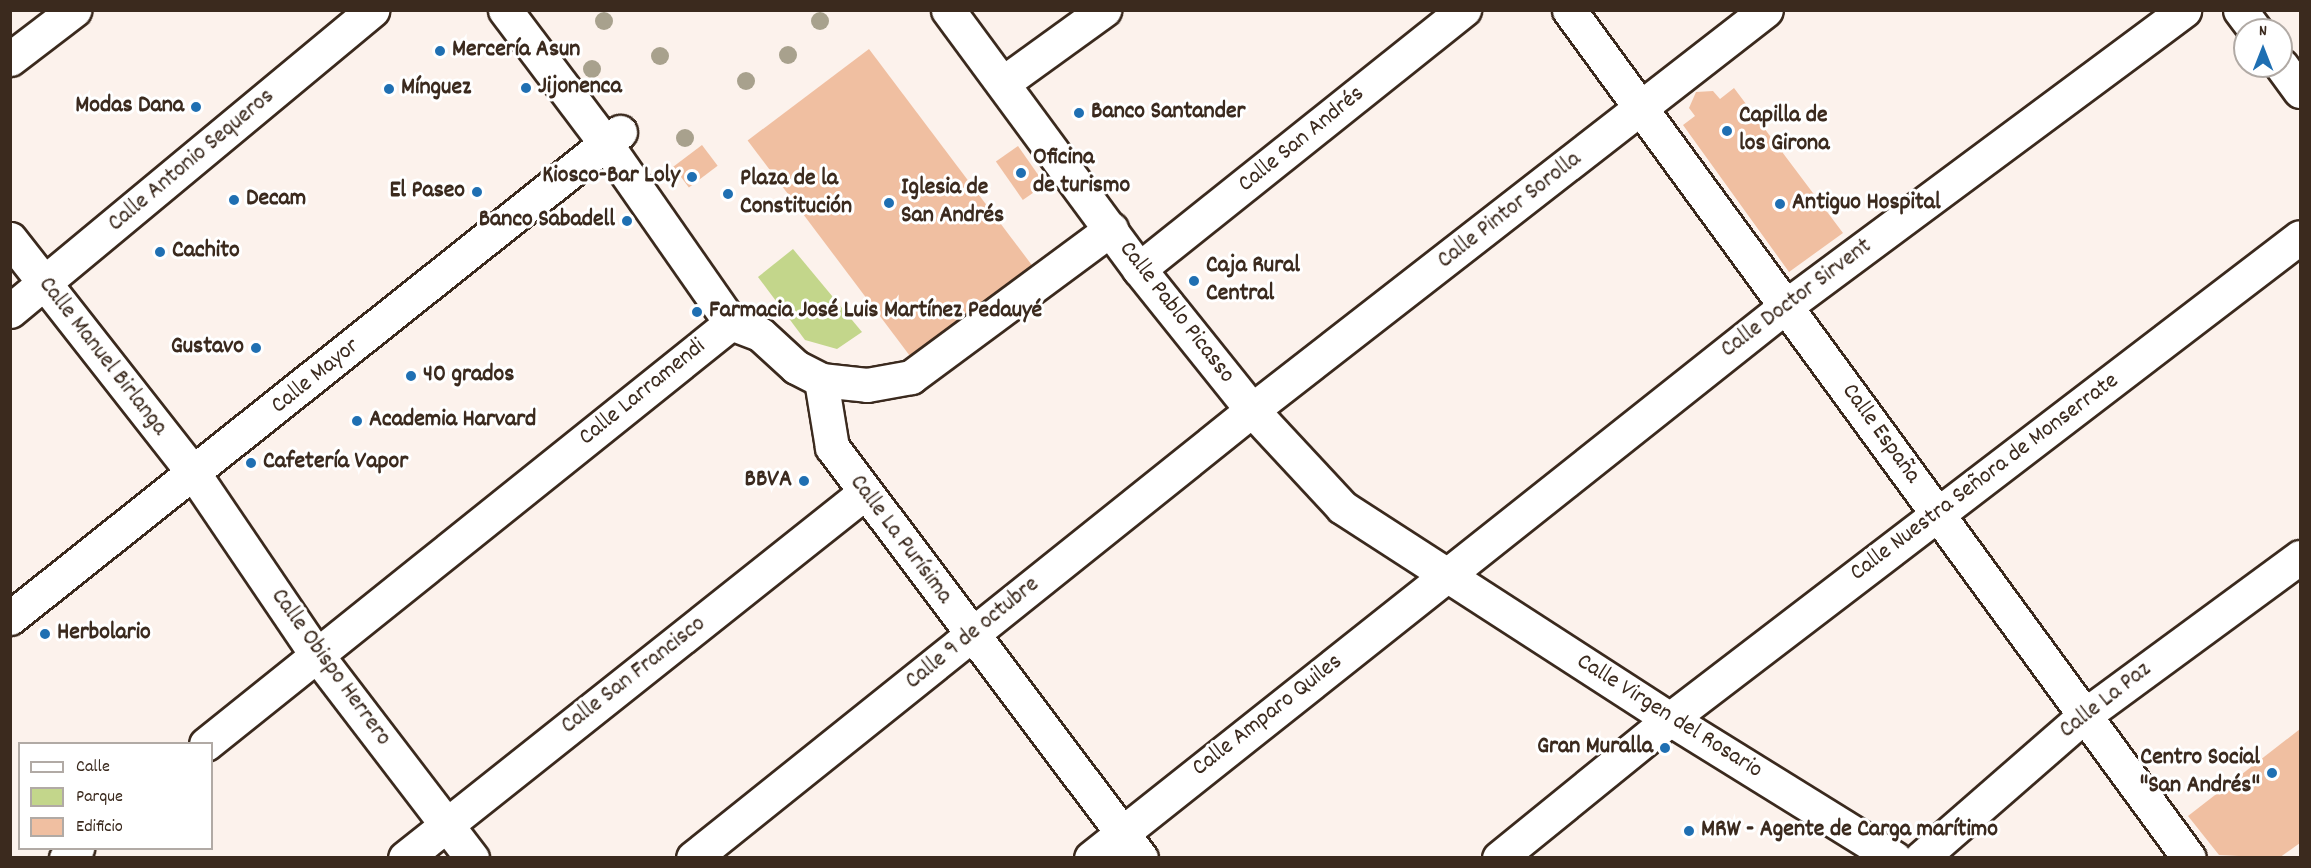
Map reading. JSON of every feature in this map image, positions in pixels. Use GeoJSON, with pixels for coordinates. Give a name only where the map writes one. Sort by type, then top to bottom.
{"type":"FeatureCollection","features":[{"type":"Feature","properties":{"kind":"street"},"geometry":{"type":"LineString","coordinates":[[10,59],[74,10]]}},
{"type":"Feature","properties":{"kind":"street","name":"Calle Antonio Sequeros"},"geometry":{"type":"LineString","coordinates":[[10,311],[372,10]]}},
{"type":"Feature","properties":{"kind":"street"},"geometry":{"type":"LineString","coordinates":[[506,10],[613,138],[731,323]]}},
{"type":"Feature","properties":{"kind":"street","name":"Calle Pablo Picasso"},"geometry":{"type":"LineString","coordinates":[[948,10],[1139,270],[1252,410],[1342,507],[1446,575]]}},
{"type":"Feature","properties":{"kind":"street"},"geometry":{"type":"LineString","coordinates":[[1003,83],[1104,10]]}},
{"type":"Feature","properties":{"kind":"street","name":"Calle San Andrés"},"geometry":{"type":"LineString","coordinates":[[1139,270],[1464,10]]}},
{"type":"Feature","properties":{"kind":"street","name":"Calle España"},"geometry":{"type":"LineString","coordinates":[[1569,10],[2189,858]]}},
{"type":"Feature","properties":{"kind":"street","name":"Calle Pintor Sorolla"},"geometry":{"type":"LineString","coordinates":[[1252,410],[1642,110],[1766,10]]}},
{"type":"Feature","properties":{"kind":"street","name":"Calle Doctor Sirvent"},"geometry":{"type":"LineString","coordinates":[[1446,575],[1786,306],[2184,10]]}},
{"type":"Feature","properties":{"kind":"street"},"geometry":{"type":"LineString","coordinates":[[2291,78],[2301,91]]}},
{"type":"Feature","properties":{"kind":"street","name":"Calle Mayor"},"geometry":{"type":"LineString","coordinates":[[10,618],[194,474],[613,138]]}},
{"type":"Feature","properties":{"kind":"street","name":"Calle Larramendi"},"geometry":{"type":"LineString","coordinates":[[208,742],[315,654],[731,323],[760,334],[796,367],[820,380],[867,385],[911,377],[1111,229]]}},
{"type":"Feature","properties":{"kind":"street","name":"Calle Nuestra Señora de Monserrate"},"geometry":{"type":"LineString","coordinates":[[1499,858],[1670,719],[2301,237]]}},
{"type":"Feature","properties":{"kind":"street","name":"Calle Manuel Birlanga"},"geometry":{"type":"LineString","coordinates":[[10,239],[194,474]]}},
{"type":"Feature","properties":{"kind":"street","name":"Calle La Purísima"},"geometry":{"type":"LineString","coordinates":[[820,380],[832,447],[863,494],[1131,845]]}},
{"type":"Feature","properties":{"kind":"street","name":"Calle 9 de octubre"},"geometry":{"type":"LineString","coordinates":[[693,858],[1252,410]]}},
{"type":"Feature","properties":{"kind":"street","name":"Calle Obispo Herrero"},"geometry":{"type":"LineString","coordinates":[[194,474],[315,654],[472,858]]}},
{"type":"Feature","properties":{"kind":"street","name":"Calle San Francisco"},"geometry":{"type":"LineString","coordinates":[[405,858],[863,494]]}},
{"type":"Feature","properties":{"kind":"street","name":"Calle La Paz"},"geometry":{"type":"LineString","coordinates":[[1921,858],[2085,715],[2301,557]]}},
{"type":"Feature","properties":{"kind":"street","name":"Calle Virgen del Rosario"},"geometry":{"type":"LineString","coordinates":[[1446,575],[1670,719],[1894,858]]}},
{"type":"Feature","properties":{"kind":"street","name":"Calle Amparo Quiles"},"geometry":{"type":"LineString","coordinates":[[1090,858],[1131,845],[1446,575]]}},
{"type":"Feature","properties":{"kind":"green space"},"geometry":{"type":"Polygon","coordinates":[[[793,249],[862,332],[837,349],[805,340],[758,277],[793,249]]]}},
{"type":"Feature","properties":{"kind":"building","name":"Iglesia de San Andrés"},"geometry":{"type":"Polygon","coordinates":[[[869,49],[1033,266],[911,358],[748,140],[869,49]]]}},
{"type":"Feature","properties":{"kind":"building","name":"Antiguo Hospital"},"geometry":{"type":"Polygon","coordinates":[[[1734,88],[1843,233],[1789,272],[1683,125],[1695,116],[1689,108],[1696,92],[1713,91],[1720,99],[1734,88]]]}},
{"type":"Feature","properties":{"kind":"building","name":"Kiosco-Bar Loly"},"geometry":{"type":"Polygon","coordinates":[[[702,145],[718,166],[689,187],[673,167],[702,145]]]}},
{"type":"Feature","properties":{"kind":"building","name":"Oficina de turismo"},"geometry":{"type":"Polygon","coordinates":[[[1018,146],[1045,185],[1023,200],[996,161],[1018,146]]]}},
{"type":"Feature","properties":{"kind":"building","name":"Centro Social \"San Andrés\""},"geometry":{"type":"Polygon","coordinates":[[[2300,729],[2300,843],[2279,858],[2219,855],[2188,816],[2300,729]]]}},
{"type":"Feature","properties":{"kind":"place","name":"Mercería Asun"},"geometry":{"type":"Point","coordinates":[440,51]}},
{"type":"Feature","properties":{"kind":"place","name":"Jijonenca"},"geometry":{"type":"Point","coordinates":[526,88]}},
{"type":"Feature","properties":{"kind":"place","name":"Mínguez"},"geometry":{"type":"Point","coordinates":[389,89]}},
{"type":"Feature","properties":{"kind":"place","name":"Modas Dana"},"geometry":{"type":"Point","coordinates":[196,107]}},
{"type":"Feature","properties":{"kind":"place","name":"Banco Santander"},"geometry":{"type":"Point","coordinates":[1079,113]}},
{"type":"Feature","properties":{"kind":"place","name":"Capilla de los Girona"},"geometry":{"type":"Point","coordinates":[1727,131]}},
{"type":"Feature","properties":{"kind":"place","name":"Oficina de turismo"},"geometry":{"type":"Point","coordinates":[1021,173]}},
{"type":"Feature","properties":{"kind":"place","name":"Kiosco-Bar Loly"},"geometry":{"type":"Point","coordinates":[692,177]}},
{"type":"Feature","properties":{"kind":"place","name":"El Paseo"},"geometry":{"type":"Point","coordinates":[477,192]}},
{"type":"Feature","properties":{"kind":"place","name":"Plaza de la Constitución"},"geometry":{"type":"Point","coordinates":[728,194]}},
{"type":"Feature","properties":{"kind":"place","name":"Decam"},"geometry":{"type":"Point","coordinates":[234,200]}},
{"type":"Feature","properties":{"kind":"place","name":"Iglesia de San Andrés"},"geometry":{"type":"Point","coordinates":[889,203]}},
{"type":"Feature","properties":{"kind":"place","name":"Antiguo Hospital"},"geometry":{"type":"Point","coordinates":[1780,204]}},
{"type":"Feature","properties":{"kind":"place","name":"Banco Sabadell"},"geometry":{"type":"Point","coordinates":[627,221]}},
{"type":"Feature","properties":{"kind":"place","name":"Cachito"},"geometry":{"type":"Point","coordinates":[160,252]}},
{"type":"Feature","properties":{"kind":"place","name":"Caja Rural Central"},"geometry":{"type":"Point","coordinates":[1194,281]}},
{"type":"Feature","properties":{"kind":"place","name":"Farmacia José Luis Martínez Pedauyé"},"geometry":{"type":"Point","coordinates":[697,312]}},
{"type":"Feature","properties":{"kind":"place","name":"Gustavo"},"geometry":{"type":"Point","coordinates":[256,348]}},
{"type":"Feature","properties":{"kind":"place","name":"40 grados"},"geometry":{"type":"Point","coordinates":[411,376]}},
{"type":"Feature","properties":{"kind":"place","name":"Academia Harvard"},"geometry":{"type":"Point","coordinates":[357,421]}},
{"type":"Feature","properties":{"kind":"place","name":"Cafetería Vapor"},"geometry":{"type":"Point","coordinates":[251,463]}},
{"type":"Feature","properties":{"kind":"place","name":"BBVA"},"geometry":{"type":"Point","coordinates":[804,481]}},
{"type":"Feature","properties":{"kind":"place","name":"Herbolario"},"geometry":{"type":"Point","coordinates":[45,634]}},
{"type":"Feature","properties":{"kind":"place","name":"Gran Muralla"},"geometry":{"type":"Point","coordinates":[1665,748]}},
{"type":"Feature","properties":{"kind":"place","name":"Centro Social \"San Andrés\""},"geometry":{"type":"Point","coordinates":[2272,773]}},
{"type":"Feature","properties":{"kind":"place","name":"MRW - Agente de Carga marítimo"},"geometry":{"type":"Point","coordinates":[1689,831]}}]}
